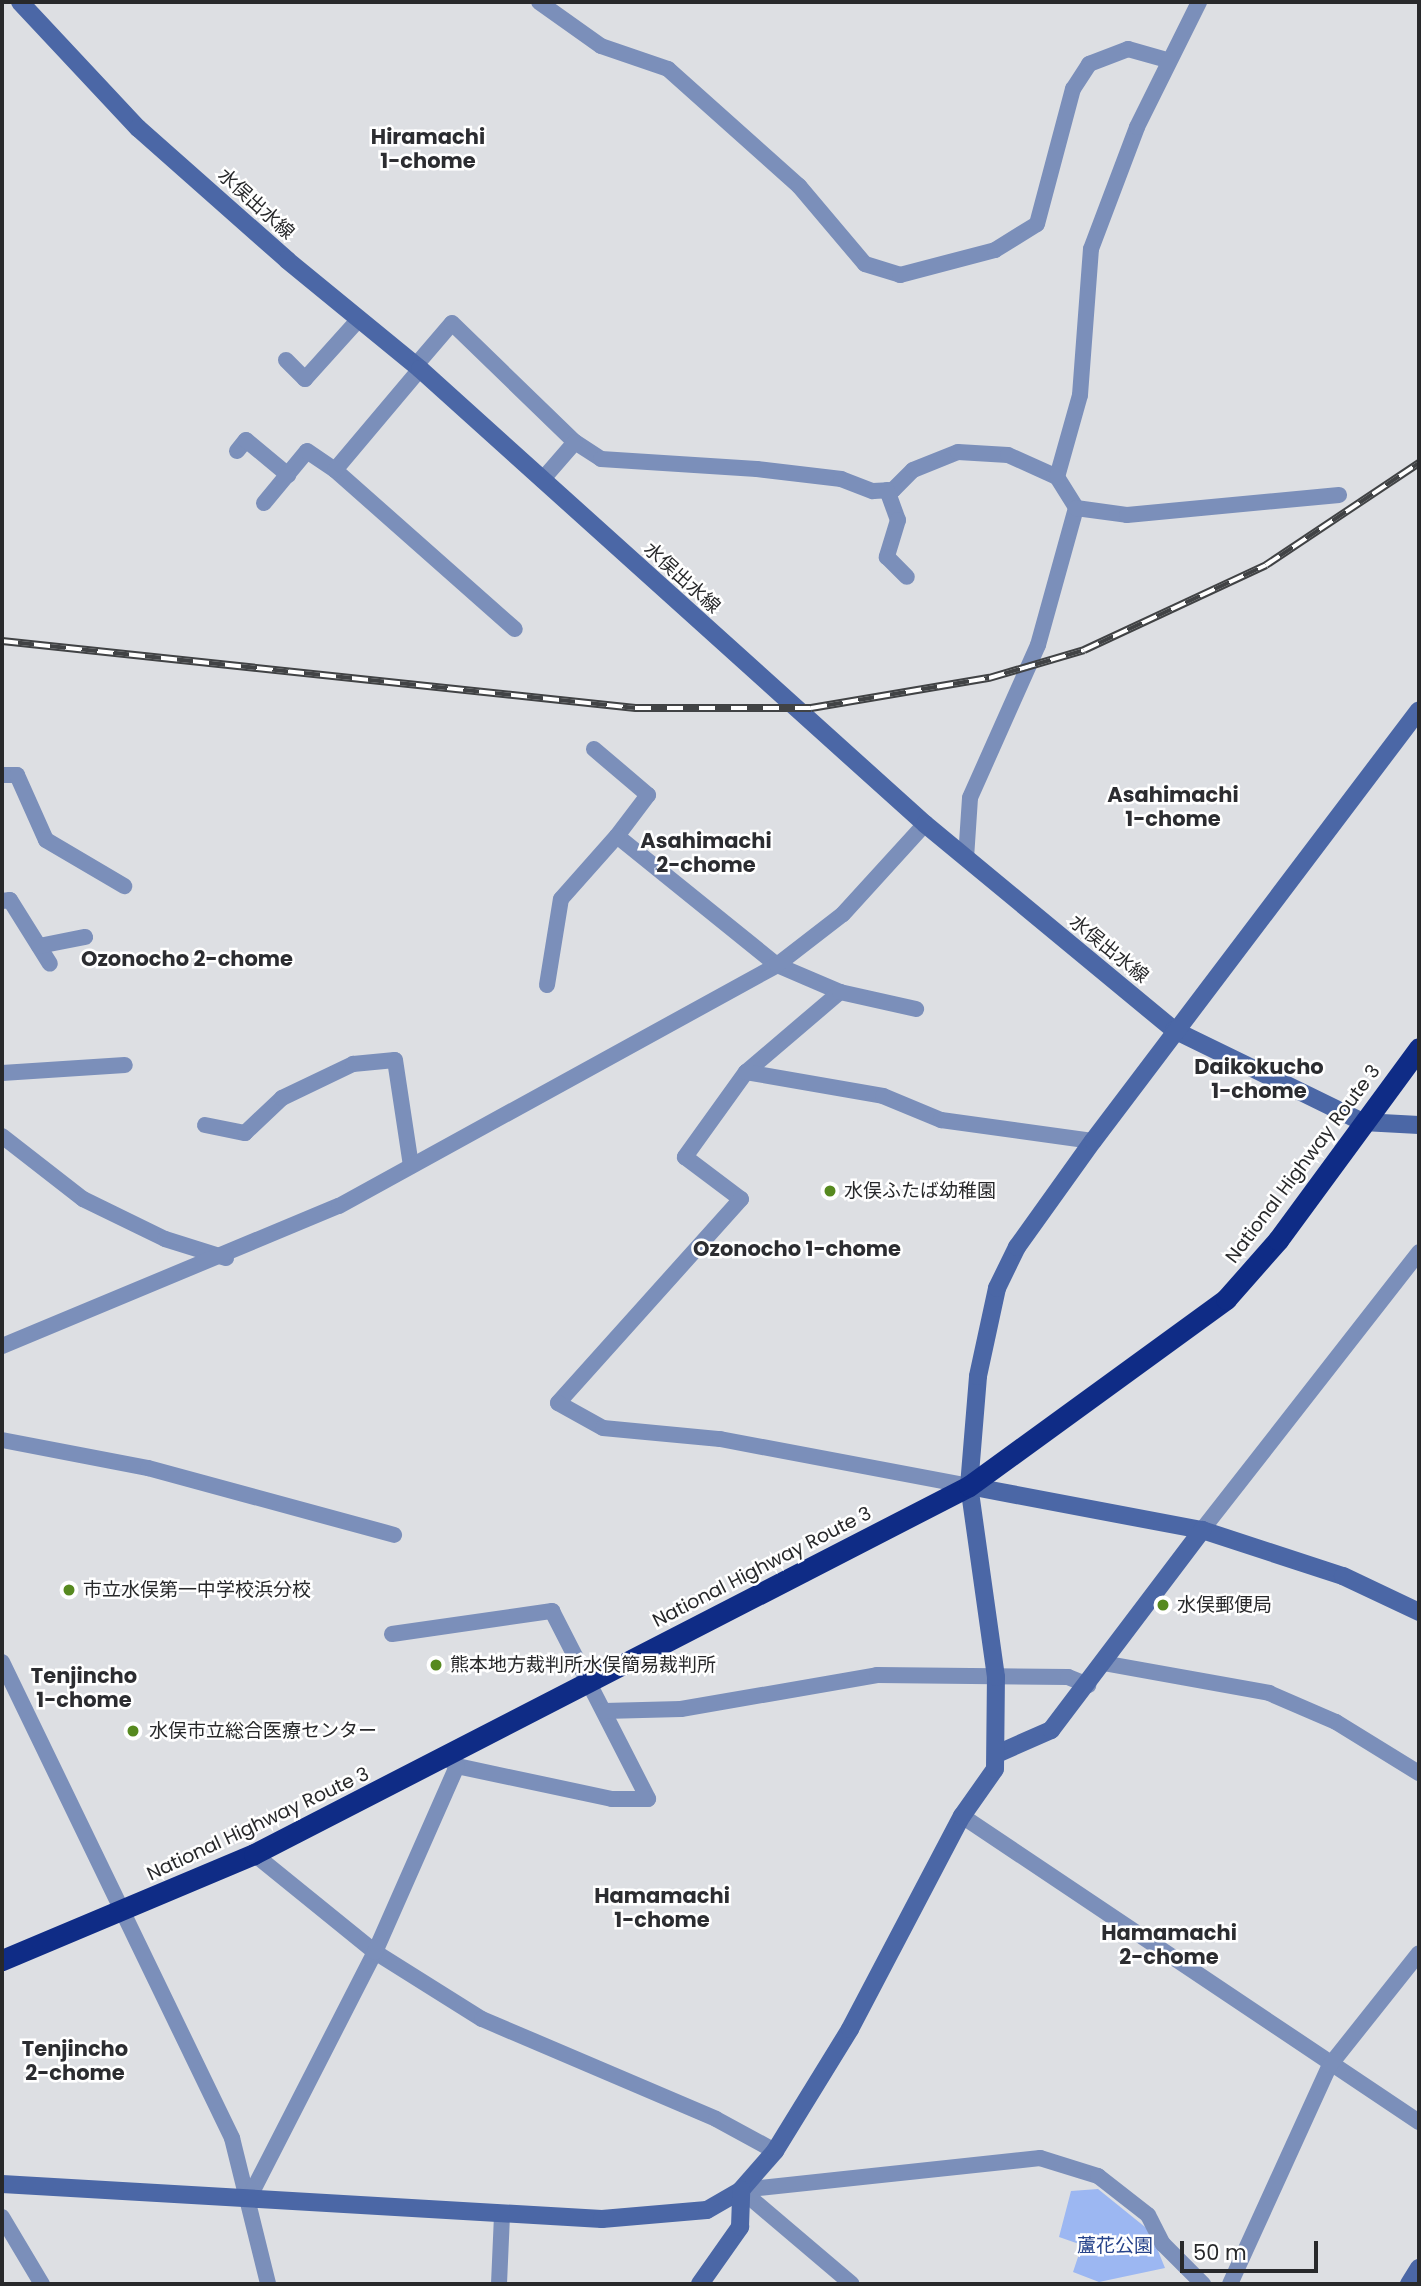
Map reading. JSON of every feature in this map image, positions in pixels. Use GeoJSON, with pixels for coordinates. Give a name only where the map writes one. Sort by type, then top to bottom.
{"type":"FeatureCollection","features":[{"type":"Feature","properties":{"kind":"highway","name":"National Highway Route 3"},"geometry":{"type":"LineString","coordinates":[[2,1960],[122,1912],[254,1854],[452,1762],[589,1682],[969,1486],[1226,1299],[1278,1240],[1419,1048]]}},
{"type":"Feature","properties":{"kind":"street","name":"水俣出水線"},"geometry":{"type":"LineString","coordinates":[[20,2],[138,128],[418,367],[965,858],[1174,1030],[1363,1122]]}},
{"type":"Feature","properties":{"kind":"street"},"geometry":{"type":"LineString","coordinates":[[540,2],[601,46],[668,69],[799,186],[864,264],[900,275],[995,250],[1037,224],[1073,89],[1089,64],[1128,50],[1167,60]]}},
{"type":"Feature","properties":{"kind":"street"},"geometry":{"type":"LineString","coordinates":[[1057,477],[1080,396],[1091,249],[1167,60],[1199,2]]}},
{"type":"Feature","properties":{"kind":"street"},"geometry":{"type":"LineString","coordinates":[[286,360],[305,379],[359,319]]}},
{"type":"Feature","properties":{"kind":"street"},"geometry":{"type":"LineString","coordinates":[[335,470],[452,323],[575,442],[601,459],[757,469],[887,490],[913,470],[958,452],[1008,455],[1057,477],[1076,508],[1038,645],[970,798],[965,858]]}},
{"type":"Feature","properties":{"kind":"street"},"geometry":{"type":"LineString","coordinates":[[246,440],[288,475]]}},
{"type":"Feature","properties":{"kind":"street"},"geometry":{"type":"LineString","coordinates":[[542,480],[575,442]]}},
{"type":"Feature","properties":{"kind":"street"},"geometry":{"type":"LineString","coordinates":[[264,503],[307,451],[335,470],[515,628]]}},
{"type":"Feature","properties":{"kind":"street"},"geometry":{"type":"LineString","coordinates":[[887,490],[898,520],[887,557],[908,577]]}},
{"type":"Feature","properties":{"kind":"street"},"geometry":{"type":"LineString","coordinates":[[1076,508],[1127,515],[1339,495]]}},
{"type":"Feature","properties":{"kind":"street"},"geometry":{"type":"LineString","coordinates":[[2,2185],[502,2214],[660,2216],[707,2210],[741,2190],[775,2151],[850,2029],[962,1816],[999,1753],[996,1677],[969,1486],[979,1364],[997,1288],[1017,1247],[1174,1030],[1419,710]]}},
{"type":"Feature","properties":{"kind":"street"},"geometry":{"type":"LineString","coordinates":[[547,985],[561,899],[617,836],[648,795],[594,748]]}},
{"type":"Feature","properties":{"kind":"street"},"geometry":{"type":"LineString","coordinates":[[2,775],[17,775],[46,840],[124,886]]}},
{"type":"Feature","properties":{"kind":"street"},"geometry":{"type":"LineString","coordinates":[[2,1346],[226,1258],[411,1166],[777,965],[843,914],[925,824]]}},
{"type":"Feature","properties":{"kind":"street"},"geometry":{"type":"LineString","coordinates":[[617,836],[777,965],[840,992],[916,1009]]}},
{"type":"Feature","properties":{"kind":"street"},"geometry":{"type":"LineString","coordinates":[[2,901],[10,900],[50,964]]}},
{"type":"Feature","properties":{"kind":"street"},"geometry":{"type":"LineString","coordinates":[[39,946],[85,937]]}},
{"type":"Feature","properties":{"kind":"street"},"geometry":{"type":"LineString","coordinates":[[840,992],[746,1072],[685,1157],[741,1199],[558,1403],[603,1429],[720,1439],[1202,1530],[1343,1576],[1419,1612]]}},
{"type":"Feature","properties":{"kind":"street"},"geometry":{"type":"LineString","coordinates":[[205,1125],[245,1133],[282,1098],[353,1064],[395,1060],[411,1166]]}},
{"type":"Feature","properties":{"kind":"street"},"geometry":{"type":"LineString","coordinates":[[2,1073],[125,1065]]}},
{"type":"Feature","properties":{"kind":"street"},"geometry":{"type":"LineString","coordinates":[[746,1072],[884,1096],[941,1120],[1093,1141]]}},
{"type":"Feature","properties":{"kind":"street"},"geometry":{"type":"LineString","coordinates":[[1363,1122],[1419,1125]]}},
{"type":"Feature","properties":{"kind":"street"},"geometry":{"type":"LineString","coordinates":[[2,1136],[83,1199],[165,1239],[226,1258]]}},
{"type":"Feature","properties":{"kind":"street"},"geometry":{"type":"LineString","coordinates":[[999,1753],[1051,1730],[1088,1685],[1202,1530],[1419,1252]]}},
{"type":"Feature","properties":{"kind":"street"},"geometry":{"type":"LineString","coordinates":[[2,1440],[148,1468],[394,1535]]}},
{"type":"Feature","properties":{"kind":"street"},"geometry":{"type":"LineString","coordinates":[[248,2200],[375,1952],[452,1762],[612,1799],[648,1798],[552,1611],[392,1634]]}},
{"type":"Feature","properties":{"kind":"street"},"geometry":{"type":"LineString","coordinates":[[2,1662],[232,2138],[268,2284]]}},
{"type":"Feature","properties":{"kind":"street"},"geometry":{"type":"LineString","coordinates":[[1103,1664],[1269,1693],[1336,1722],[1419,1773]]}},
{"type":"Feature","properties":{"kind":"street"},"geometry":{"type":"LineString","coordinates":[[604,1711],[681,1709],[877,1675],[1068,1677],[1088,1685]]}},
{"type":"Feature","properties":{"kind":"street"},"geometry":{"type":"LineString","coordinates":[[962,1816],[1330,2065],[1419,2122]]}},
{"type":"Feature","properties":{"kind":"street"},"geometry":{"type":"LineString","coordinates":[[254,1854],[375,1952],[482,2019],[716,2119],[775,2151]]}},
{"type":"Feature","properties":{"kind":"street"},"geometry":{"type":"LineString","coordinates":[[1230,2284],[1330,2065],[1419,1953]]}},
{"type":"Feature","properties":{"kind":"street"},"geometry":{"type":"LineString","coordinates":[[741,2190],[1040,2158],[1108,2184],[1148,2215],[1163,2244],[1203,2284]]}},
{"type":"Feature","properties":{"kind":"street"},"geometry":{"type":"LineString","coordinates":[[700,2284],[740,2227],[741,2190]]}},
{"type":"Feature","properties":{"kind":"street"},"geometry":{"type":"LineString","coordinates":[[741,2190],[852,2284]]}},
{"type":"Feature","properties":{"kind":"street"},"geometry":{"type":"LineString","coordinates":[[499,2284],[502,2214]]}},
{"type":"Feature","properties":{"kind":"street"},"geometry":{"type":"LineString","coordinates":[[2,2217],[42,2284]]}},
{"type":"Feature","properties":{"kind":"street"},"geometry":{"type":"LineString","coordinates":[[1409,2284],[1419,2268]]}},
{"type":"Feature","properties":{"kind":"green space","name":"蘆花公園"},"geometry":{"type":"Polygon","coordinates":[[[1098,2189],[1150,2231],[1165,2268],[1099,2282],[1073,2272],[1082,2245],[1059,2237],[1071,2191],[1098,2189]]]}},
{"type":"Feature","properties":{"kind":"railway"},"geometry":{"type":"LineString","coordinates":[[2,641],[635,708],[811,708],[989,678],[1084,650],[1266,565],[1419,463]]}},
{"type":"Feature","properties":{"kind":"place","name":"水俣ふたば幼稚園"},"geometry":{"type":"Point","coordinates":[830,1191]}},
{"type":"Feature","properties":{"kind":"place","name":"市立水俣第一中学校浜分校"},"geometry":{"type":"Point","coordinates":[69,1590]}},
{"type":"Feature","properties":{"kind":"place","name":"水俣郵便局"},"geometry":{"type":"Point","coordinates":[1163,1605]}},
{"type":"Feature","properties":{"kind":"place","name":"熊本地方裁判所水俣簡易裁判所"},"geometry":{"type":"Point","coordinates":[436,1665]}},
{"type":"Feature","properties":{"kind":"place","name":"水俣市立総合医療センター"},"geometry":{"type":"Point","coordinates":[133,1731]}},
{"type":"Feature","properties":{"kind":"district","name":"Hiramachi 1-chome"},"geometry":{"type":"Point","coordinates":[428,149]}},
{"type":"Feature","properties":{"kind":"district","name":"Asahimachi 1-chome"},"geometry":{"type":"Point","coordinates":[1173,807]}},
{"type":"Feature","properties":{"kind":"district","name":"Asahimachi 2-chome"},"geometry":{"type":"Point","coordinates":[706,853]}},
{"type":"Feature","properties":{"kind":"district","name":"Ozonocho 2-chome"},"geometry":{"type":"Point","coordinates":[187,959]}},
{"type":"Feature","properties":{"kind":"district","name":"Daikokucho 1-chome"},"geometry":{"type":"Point","coordinates":[1259,1079]}},
{"type":"Feature","properties":{"kind":"district","name":"Ozonocho 1-chome"},"geometry":{"type":"Point","coordinates":[797,1249]}},
{"type":"Feature","properties":{"kind":"district","name":"Tenjincho 1-chome"},"geometry":{"type":"Point","coordinates":[84,1688]}},
{"type":"Feature","properties":{"kind":"district","name":"Hamamachi 1-chome"},"geometry":{"type":"Point","coordinates":[662,1908]}},
{"type":"Feature","properties":{"kind":"district","name":"Hamamachi 2-chome"},"geometry":{"type":"Point","coordinates":[1169,1945]}},
{"type":"Feature","properties":{"kind":"district","name":"Tenjincho 2-chome"},"geometry":{"type":"Point","coordinates":[75,2061]}}]}
